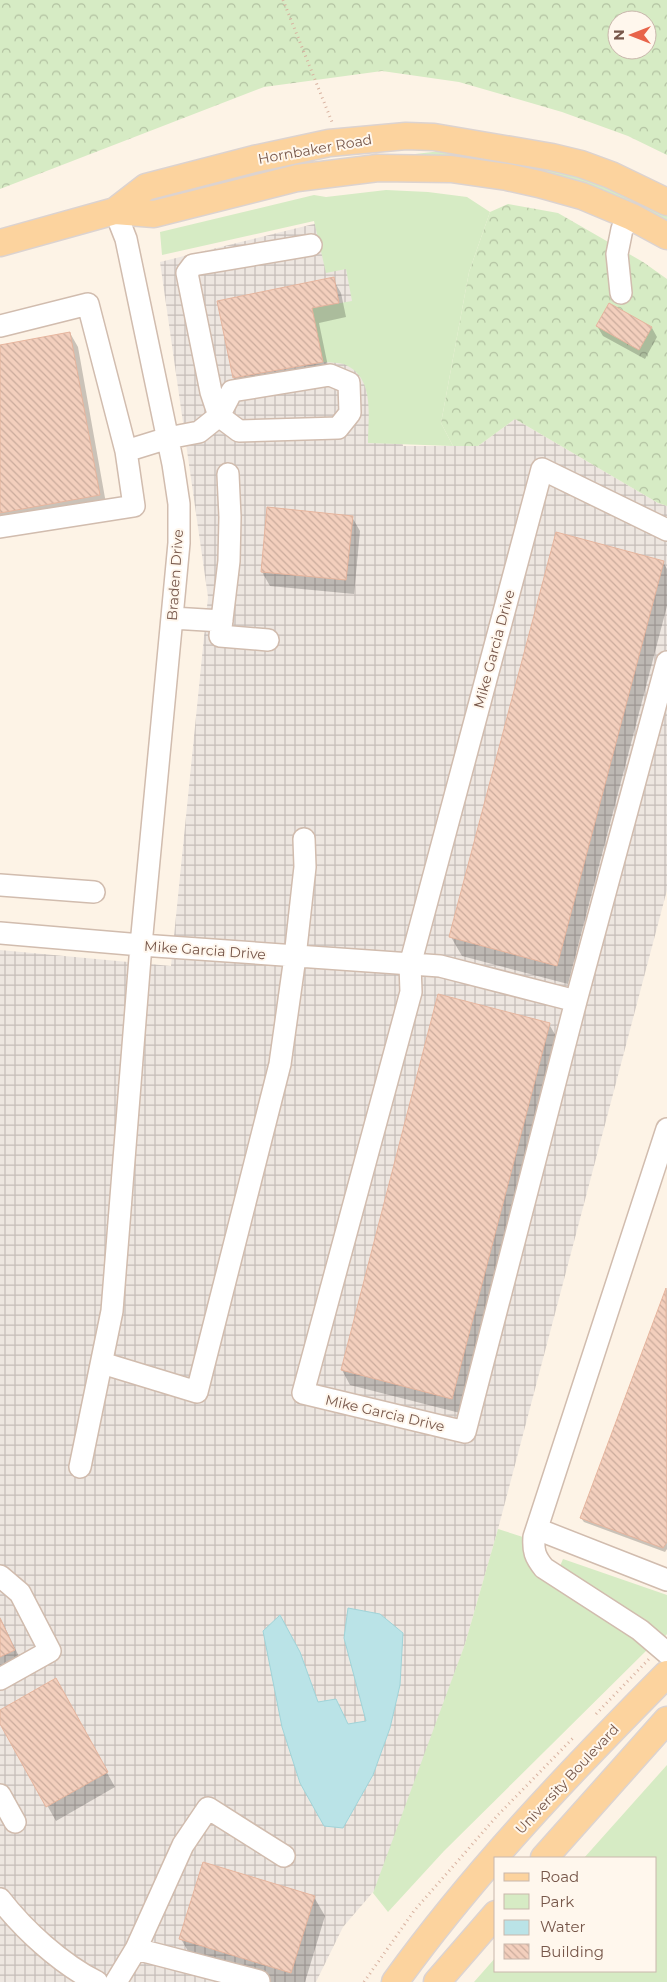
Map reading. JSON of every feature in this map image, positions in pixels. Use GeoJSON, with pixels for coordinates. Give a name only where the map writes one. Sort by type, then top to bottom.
{"type":"FeatureCollection","features":[{"type":"Feature","properties":{"kind":"main road","name":"Hornbaker Road"},"geometry":{"type":"LineString","coordinates":[[114,211],[146,187],[254,159],[341,142],[406,136],[434,137],[552,157],[581,164],[611,175],[667,202]]}},
{"type":"Feature","properties":{"kind":"main road","name":"Hornbaker Road"},"geometry":{"type":"LineString","coordinates":[[0,243],[114,211],[154,214],[297,178],[378,168],[418,167],[479,172],[539,184],[582,196],[632,217],[667,236]]}},
{"type":"Feature","properties":{"kind":"main road","name":"University Boulevard"},"geometry":{"type":"LineString","coordinates":[[497,1857],[617,1724],[667,1674]]}},
{"type":"Feature","properties":{"kind":"main road"},"geometry":{"type":"LineString","coordinates":[[545,1857],[667,1720]]}},
{"type":"Feature","properties":{"kind":"main road","name":"University Boulevard"},"geometry":{"type":"LineString","coordinates":[[395,1982],[420,1948],[494,1860]]}},
{"type":"Feature","properties":{"kind":"main road"},"geometry":{"type":"LineString","coordinates":[[437,1982],[494,1916]]}},
{"type":"Feature","properties":{"kind":"street","name":"Braden Drive"},"geometry":{"type":"LineString","coordinates":[[80,1467],[112,1311],[141,946],[179,543],[179,504],[168,438],[126,239],[114,211]]}},
{"type":"Feature","properties":{"kind":"street"},"geometry":{"type":"LineString","coordinates":[[621,293],[617,254],[622,229],[632,217]]}},
{"type":"Feature","properties":{"kind":"street"},"geometry":{"type":"LineString","coordinates":[[126,451],[168,438],[199,432],[219,416],[232,391],[330,375],[349,383],[350,413],[338,428],[239,431],[219,416],[211,392],[187,273],[193,265],[311,245]]}},
{"type":"Feature","properties":{"kind":"street"},"geometry":{"type":"LineString","coordinates":[[0,326],[88,304],[126,451],[134,506],[0,527]]}},
{"type":"Feature","properties":{"kind":"street","name":"Mike Garcia Drive"},"geometry":{"type":"LineString","coordinates":[[667,530],[542,469],[410,965],[411,992],[303,1393],[465,1432],[576,1001],[667,662]]}},
{"type":"Feature","properties":{"kind":"street"},"geometry":{"type":"LineString","coordinates":[[228,474],[230,517],[229,561],[220,636],[268,640]]}},
{"type":"Feature","properties":{"kind":"street"},"geometry":{"type":"LineString","coordinates":[[172,618],[222,621]]}},
{"type":"Feature","properties":{"kind":"street"},"geometry":{"type":"LineString","coordinates":[[102,1363],[197,1392],[280,1064],[305,867],[304,839]]}},
{"type":"Feature","properties":{"kind":"street"},"geometry":{"type":"LineString","coordinates":[[0,885],[94,892]]}},
{"type":"Feature","properties":{"kind":"street","name":"Mike Garcia Drive"},"geometry":{"type":"LineString","coordinates":[[0,933],[141,946],[440,966],[576,1001]]}},
{"type":"Feature","properties":{"kind":"street"},"geometry":{"type":"LineString","coordinates":[[667,1130],[534,1537],[535,1556],[544,1568],[640,1630],[667,1653]]}},
{"type":"Feature","properties":{"kind":"street"},"geometry":{"type":"LineString","coordinates":[[537,1529],[667,1580]]}},
{"type":"Feature","properties":{"kind":"street"},"geometry":{"type":"LineString","coordinates":[[0,1576],[20,1593],[50,1651],[0,1680]]}},
{"type":"Feature","properties":{"kind":"street"},"geometry":{"type":"LineString","coordinates":[[0,1795],[15,1822]]}},
{"type":"Feature","properties":{"kind":"street"},"geometry":{"type":"LineString","coordinates":[[116,1982],[136,1948],[183,1845],[208,1808],[284,1856]]}},
{"type":"Feature","properties":{"kind":"street"},"geometry":{"type":"LineString","coordinates":[[0,1899],[18,1922],[45,1945],[97,1982]]}},
{"type":"Feature","properties":{"kind":"street"},"geometry":{"type":"LineString","coordinates":[[136,1948],[259,1981]]}},
{"type":"Feature","properties":{"kind":"path"},"geometry":{"type":"LineString","coordinates":[[282,0],[341,142]]}},
{"type":"Feature","properties":{"kind":"shaded area"},"geometry":{"type":"Polygon","coordinates":[[[358,213],[403,446],[478,446],[515,419],[658,503],[667,506],[667,890],[498,1529],[465,1644],[380,1884],[343,1927],[316,1982],[0,1982],[0,950],[171,966],[208,597],[160,262],[358,213]]]}},
{"type":"Feature","properties":{"kind":"green space"},"geometry":{"type":"Polygon","coordinates":[[[0,0],[667,0],[667,155],[628,136],[562,112],[459,82],[382,71],[264,87],[0,189],[0,0]]]}},
{"type":"Feature","properties":{"kind":"green space"},"geometry":{"type":"Polygon","coordinates":[[[441,151],[584,175],[667,211],[667,226],[398,156],[441,151]]]}},
{"type":"Feature","properties":{"kind":"green space"},"geometry":{"type":"Polygon","coordinates":[[[386,190],[428,192],[467,197],[490,212],[469,272],[441,423],[453,446],[368,443],[368,399],[362,379],[346,365],[323,362],[312,308],[352,301],[346,269],[326,273],[314,221],[162,255],[160,232],[314,195],[326,197],[386,190]]]}},
{"type":"Feature","properties":{"kind":"green space"},"geometry":{"type":"Polygon","coordinates":[[[508,204],[558,213],[643,262],[667,279],[667,506],[658,503],[515,419],[478,446],[453,446],[441,423],[469,272],[490,212],[508,204]]]}},
{"type":"Feature","properties":{"kind":"green space"},"geometry":{"type":"Polygon","coordinates":[[[498,1529],[529,1539],[527,1552],[650,1647],[444,1851],[388,1912],[373,1893],[465,1644],[498,1529]]]}},
{"type":"Feature","properties":{"kind":"green space"},"geometry":{"type":"Polygon","coordinates":[[[563,1559],[667,1595],[667,1634],[661,1641],[558,1571],[563,1559]]]}},
{"type":"Feature","properties":{"kind":"green space"},"geometry":{"type":"Polygon","coordinates":[[[667,1765],[667,1982],[474,1982],[494,1959],[494,1972],[657,1972],[657,1857],[585,1857],[667,1765]]]}},
{"type":"Feature","properties":{"kind":"water"},"geometry":{"type":"Polygon","coordinates":[[[348,1608],[380,1614],[403,1633],[400,1685],[390,1728],[373,1775],[343,1828],[324,1826],[300,1783],[282,1727],[263,1631],[280,1615],[300,1652],[318,1702],[336,1699],[348,1724],[366,1721],[344,1638],[348,1608]]]}},
{"type":"Feature","properties":{"kind":"building"},"geometry":{"type":"Polygon","coordinates":[[[334,277],[339,303],[312,308],[323,362],[233,378],[217,301],[334,277]]]}},
{"type":"Feature","properties":{"kind":"building"},"geometry":{"type":"Polygon","coordinates":[[[609,303],[652,327],[639,350],[596,326],[609,303]]]}},
{"type":"Feature","properties":{"kind":"building"},"geometry":{"type":"Polygon","coordinates":[[[70,332],[100,495],[0,513],[0,345],[70,332]]]}},
{"type":"Feature","properties":{"kind":"building"},"geometry":{"type":"Polygon","coordinates":[[[267,507],[353,516],[346,580],[261,572],[267,507]]]}},
{"type":"Feature","properties":{"kind":"building"},"geometry":{"type":"Polygon","coordinates":[[[556,532],[664,561],[557,966],[449,937],[556,532]]]}},
{"type":"Feature","properties":{"kind":"building"},"geometry":{"type":"Polygon","coordinates":[[[438,994],[550,1023],[452,1399],[341,1370],[438,994]]]}},
{"type":"Feature","properties":{"kind":"building"},"geometry":{"type":"Polygon","coordinates":[[[666,1288],[667,1542],[663,1548],[580,1518],[666,1288]]]}},
{"type":"Feature","properties":{"kind":"building"},"geometry":{"type":"Polygon","coordinates":[[[0,1618],[15,1650],[0,1657],[0,1618]]]}},
{"type":"Feature","properties":{"kind":"building"},"geometry":{"type":"Polygon","coordinates":[[[56,1678],[108,1772],[46,1807],[0,1724],[0,1710],[56,1678]]]}},
{"type":"Feature","properties":{"kind":"building"},"geometry":{"type":"Polygon","coordinates":[[[203,1862],[315,1896],[291,1973],[179,1939],[203,1862]]]}}]}
